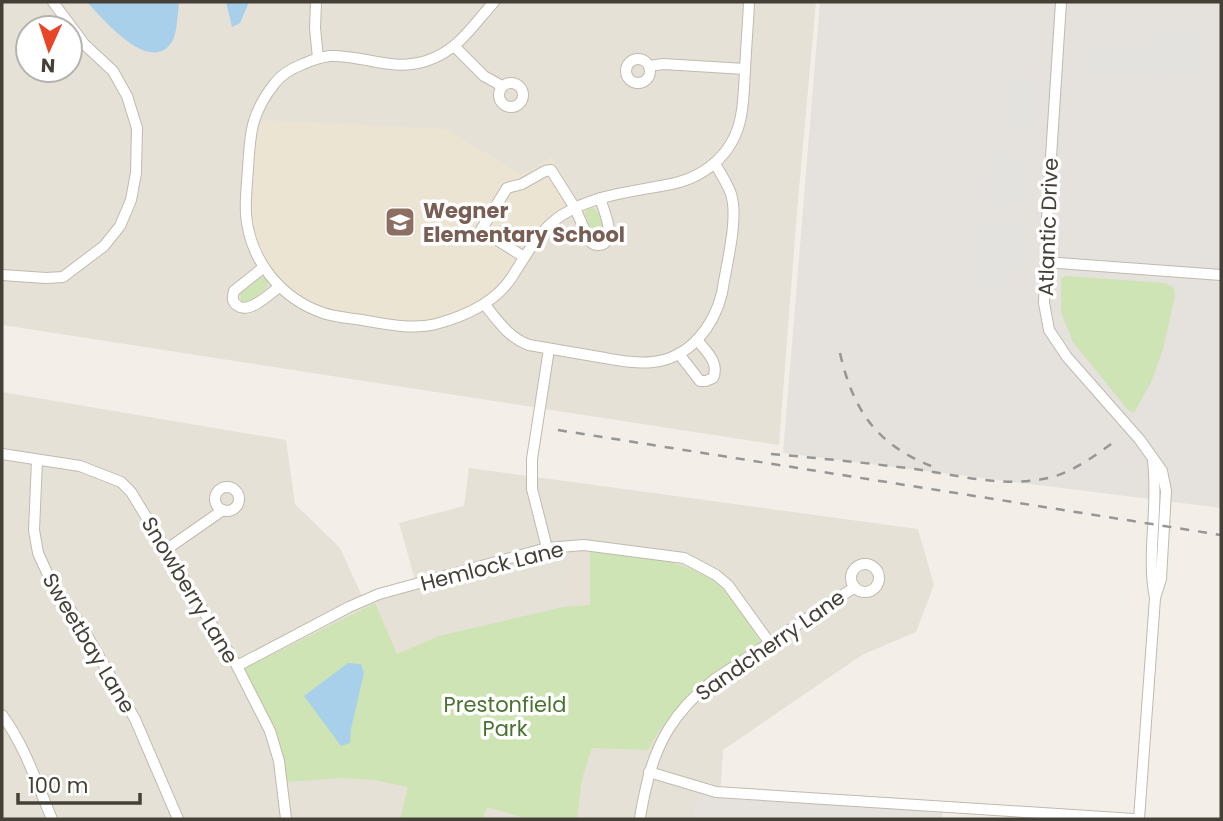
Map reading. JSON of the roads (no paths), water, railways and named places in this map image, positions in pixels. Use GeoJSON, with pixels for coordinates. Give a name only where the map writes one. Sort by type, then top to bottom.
{"type":"FeatureCollection","features":[{"type":"Feature","properties":{"kind":"street"},"geometry":{"type":"LineString","coordinates":[[2,275],[63,277],[104,246],[120,226],[131,200],[136,173],[137,128],[127,96],[113,71],[85,45],[53,2]]}},
{"type":"Feature","properties":{"kind":"street"},"geometry":{"type":"LineString","coordinates":[[316,2],[314,28],[318,58]]}},
{"type":"Feature","properties":{"kind":"street"},"geometry":{"type":"LineString","coordinates":[[494,2],[455,47],[426,61],[404,65],[344,57],[318,58],[297,66],[278,80],[261,102],[251,131],[246,212],[250,236],[264,267],[279,287],[300,302],[322,313],[339,317],[405,326],[433,325],[485,305],[511,279],[536,240],[559,216],[600,198],[680,182],[715,164],[731,143],[743,105],[749,2]]}},
{"type":"Feature","properties":{"kind":"street","name":"Atlantic Drive"},"geometry":{"type":"LineString","coordinates":[[1061,2],[1045,262],[1044,303],[1049,330],[1067,357],[1140,440],[1152,458],[1156,485],[1151,579],[1155,598],[1136,819]]}},
{"type":"Feature","properties":{"kind":"street"},"geometry":{"type":"LineString","coordinates":[[455,47],[484,76],[502,86]]}},
{"type":"Feature","properties":{"kind":"street"},"geometry":{"type":"LineString","coordinates":[[649,66],[663,64],[745,69]]}},
{"type":"Feature","properties":{"kind":"street"},"geometry":{"type":"LineString","coordinates":[[485,305],[517,340],[529,345],[642,362],[662,361],[679,354],[710,326],[719,304],[733,221],[731,195],[715,164]]}},
{"type":"Feature","properties":{"kind":"street"},"geometry":{"type":"LineString","coordinates":[[524,257],[481,230],[506,188],[522,184],[551,170],[575,208],[589,240],[600,245],[606,243],[609,238],[609,230],[600,198]]}},
{"type":"Feature","properties":{"kind":"street"},"geometry":{"type":"LineString","coordinates":[[1045,262],[1221,275]]}},
{"type":"Feature","properties":{"kind":"street"},"geometry":{"type":"LineString","coordinates":[[264,267],[233,291],[232,299],[236,305],[243,309],[251,307],[279,287]]}},
{"type":"Feature","properties":{"kind":"street"},"geometry":{"type":"LineString","coordinates":[[679,354],[700,381],[713,378],[716,374],[715,364],[697,340]]}},
{"type":"Feature","properties":{"kind":"street"},"geometry":{"type":"LineString","coordinates":[[547,548],[532,489],[532,459],[549,349]]}},
{"type":"Feature","properties":{"kind":"street","name":"Snowberry Lane"},"geometry":{"type":"LineString","coordinates":[[2,454],[80,466],[121,481],[131,492],[237,666],[270,731],[279,761],[286,819]]}},
{"type":"Feature","properties":{"kind":"street","name":"Sweetbay Lane"},"geometry":{"type":"LineString","coordinates":[[37,460],[34,530],[38,553],[49,577],[85,632],[135,719],[178,819]]}},
{"type":"Feature","properties":{"kind":"street"},"geometry":{"type":"LineString","coordinates":[[167,550],[223,510]]}},
{"type":"Feature","properties":{"kind":"street","name":"Hemlock Lane"},"geometry":{"type":"LineString","coordinates":[[237,666],[379,594],[547,548],[584,545],[684,558],[716,575],[727,585],[769,642]]}},
{"type":"Feature","properties":{"kind":"street","name":"Sandcherry Lane"},"geometry":{"type":"LineString","coordinates":[[640,819],[649,772],[662,738],[685,706],[706,686],[855,587]]}},
{"type":"Feature","properties":{"kind":"street"},"geometry":{"type":"LineString","coordinates":[[2,715],[22,749],[49,818]]}},
{"type":"Feature","properties":{"kind":"street"},"geometry":{"type":"LineString","coordinates":[[649,772],[716,792],[1136,819]]}},
{"type":"Feature","properties":{"kind":"water"},"geometry":{"type":"Polygon","coordinates":[[[87,2],[179,2],[173,40],[164,50],[153,52],[141,49],[116,32],[87,2]]]}},
{"type":"Feature","properties":{"kind":"water"},"geometry":{"type":"Polygon","coordinates":[[[226,2],[249,2],[240,23],[232,27],[226,2]]]}},
{"type":"Feature","properties":{"kind":"water"},"geometry":{"type":"Polygon","coordinates":[[[348,663],[361,664],[364,673],[350,743],[341,746],[304,696],[348,663]]]}},
{"type":"Feature","properties":{"kind":"railway"},"geometry":{"type":"LineString","coordinates":[[840,353],[852,392],[870,423],[895,447],[931,466]]}},
{"type":"Feature","properties":{"kind":"railway"},"geometry":{"type":"LineString","coordinates":[[558,430],[1221,535]]}},
{"type":"Feature","properties":{"kind":"railway"},"geometry":{"type":"LineString","coordinates":[[771,454],[1011,482],[1053,477],[1089,459],[1114,442]]}},
{"type":"Feature","properties":{"kind":"place","name":"Wegner Elementary School"},"geometry":{"type":"Point","coordinates":[400,222]}},
{"type":"Feature","properties":{"kind":"park label","name":"Prestonfield Park"},"geometry":{"type":"Point","coordinates":[505,716]}}]}
